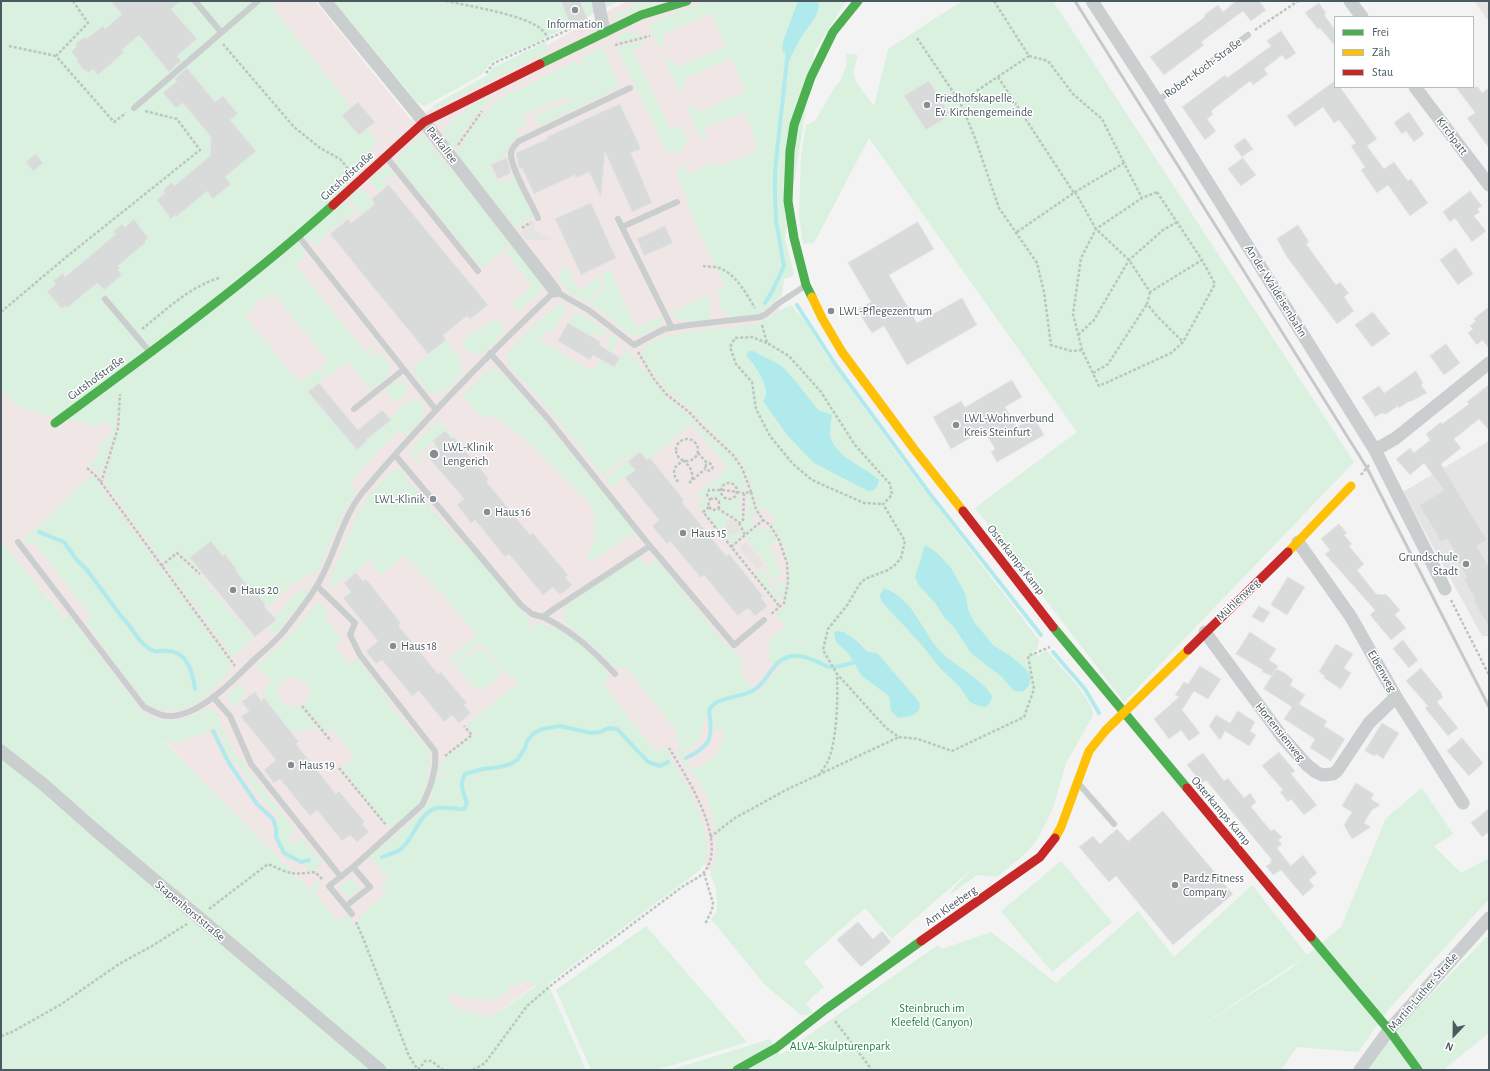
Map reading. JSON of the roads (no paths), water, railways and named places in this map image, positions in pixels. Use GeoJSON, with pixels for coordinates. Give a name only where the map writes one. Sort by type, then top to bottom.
{"type":"FeatureCollection","features":[{"type":"Feature","properties":{"kind":"street","name":"Parkallee"},"geometry":{"type":"LineString","coordinates":[[325,1],[424,122],[555,291]]}},
{"type":"Feature","properties":{"kind":"street"},"geometry":{"type":"LineString","coordinates":[[598,1],[604,32]]}},
{"type":"Feature","properties":{"kind":"street","name":"Gutshofstraße"},"geometry":{"type":"LineString","coordinates":[[56,423],[150,353],[298,236],[424,122],[604,32],[641,15],[687,1]]}},
{"type":"Feature","properties":{"kind":"street","name":"Osterkamps Kamp"},"geometry":{"type":"LineString","coordinates":[[858,1],[830,38],[811,77],[794,125],[790,151],[788,201],[794,238],[806,285],[822,318],[847,358],[914,449],[1064,641],[1389,1030],[1418,1070]]}},
{"type":"Feature","properties":{"kind":"street","name":"An der Waldeisenbahn"},"geometry":{"type":"LineString","coordinates":[[1092,1],[1157,101],[1377,454],[1445,589]]}},
{"type":"Feature","properties":{"kind":"street"},"geometry":{"type":"LineString","coordinates":[[1350,1],[1361,16]]}},
{"type":"Feature","properties":{"kind":"street","name":"Kirchpatt"},"geometry":{"type":"LineString","coordinates":[[1415,88],[1489,185]]}},
{"type":"Feature","properties":{"kind":"street"},"geometry":{"type":"LineString","coordinates":[[1377,454],[1489,362]]}},
{"type":"Feature","properties":{"kind":"street","name":"Mühlenweg"},"geometry":{"type":"LineString","coordinates":[[1123,713],[1298,542],[1351,486]]}},
{"type":"Feature","properties":{"kind":"street","name":"Eibenweg"},"geometry":{"type":"LineString","coordinates":[[1298,542],[1351,617],[1396,697],[1463,803]]}},
{"type":"Feature","properties":{"kind":"street","name":"Hortensienweg"},"geometry":{"type":"LineString","coordinates":[[1205,632],[1283,738],[1307,765],[1322,775],[1337,772],[1369,723],[1396,697]]}},
{"type":"Feature","properties":{"kind":"street","name":"Am Kleeberg"},"geometry":{"type":"LineString","coordinates":[[737,1070],[776,1048],[826,1009],[1040,857],[1053,842],[1061,827],[1089,751],[1106,730],[1123,713]]}},
{"type":"Feature","properties":{"kind":"street","name":"Stapenhorststraße"},"geometry":{"type":"LineString","coordinates":[[1,751],[43,784],[94,829],[380,1070]]}},
{"type":"Feature","properties":{"kind":"street","name":"Martin-Luther-Straße"},"geometry":{"type":"LineString","coordinates":[[1360,1070],[1389,1030],[1489,918]]}},
{"type":"Feature","properties":{"kind":"lane"},"geometry":{"type":"LineString","coordinates":[[195,1],[219,34]]}},
{"type":"Feature","properties":{"kind":"lane"},"geometry":{"type":"LineString","coordinates":[[134,108],[258,1]]}},
{"type":"Feature","properties":{"kind":"lane","name":"Robert-Koch-Straße"},"geometry":{"type":"LineString","coordinates":[[1157,101],[1248,35]]}},
{"type":"Feature","properties":{"kind":"lane"},"geometry":{"type":"LineString","coordinates":[[536,219],[514,167],[511,153],[514,146],[519,141],[630,88]]}},
{"type":"Feature","properties":{"kind":"lane"},"geometry":{"type":"LineString","coordinates":[[386,157],[478,271]]}},
{"type":"Feature","properties":{"kind":"lane"},"geometry":{"type":"LineString","coordinates":[[622,227],[677,202]]}},
{"type":"Feature","properties":{"kind":"lane"},"geometry":{"type":"LineString","coordinates":[[618,219],[672,328]]}},
{"type":"Feature","properties":{"kind":"lane"},"geometry":{"type":"LineString","coordinates":[[298,236],[436,410]]}},
{"type":"Feature","properties":{"kind":"lane"},"geometry":{"type":"LineString","coordinates":[[18,542],[144,707],[158,715],[173,716],[190,711],[213,697],[283,632],[317,586],[349,512],[361,495],[395,455],[490,353],[555,291],[590,311],[634,345],[664,329],[760,317],[806,285]]}},
{"type":"Feature","properties":{"kind":"lane"},"geometry":{"type":"LineString","coordinates":[[105,299],[150,353]]}},
{"type":"Feature","properties":{"kind":"lane"},"geometry":{"type":"LineString","coordinates":[[490,353],[550,421],[650,546],[734,645],[764,620]]}},
{"type":"Feature","properties":{"kind":"lane"},"geometry":{"type":"LineString","coordinates":[[354,409],[403,370]]}},
{"type":"Feature","properties":{"kind":"lane"},"geometry":{"type":"LineString","coordinates":[[395,455],[521,605],[532,614],[543,617],[561,626],[587,645],[615,674]]}},
{"type":"Feature","properties":{"kind":"lane"},"geometry":{"type":"LineString","coordinates":[[543,617],[554,608],[650,546]]}},
{"type":"Feature","properties":{"kind":"lane"},"geometry":{"type":"LineString","coordinates":[[317,586],[355,623],[350,634],[360,655],[435,751],[436,762],[427,795],[422,805],[353,867],[329,886],[352,914]]}},
{"type":"Feature","properties":{"kind":"lane"},"geometry":{"type":"LineString","coordinates":[[213,697],[230,716],[251,764],[341,876]]}},
{"type":"Feature","properties":{"kind":"lane"},"geometry":{"type":"LineString","coordinates":[[1077,781],[1114,824]]}},
{"type":"Feature","properties":{"kind":"lane"},"geometry":{"type":"LineString","coordinates":[[346,906],[370,887],[353,867]]}},
{"type":"Feature","properties":{"kind":"water"},"geometry":{"type":"Polygon","coordinates":[[[798,1],[818,1],[819,7],[816,16],[800,39],[788,63],[786,54],[782,50],[783,42],[798,1]]]}},
{"type":"Feature","properties":{"kind":"water"},"geometry":{"type":"Polygon","coordinates":[[[749,351],[753,351],[782,366],[818,410],[832,415],[830,431],[831,439],[835,447],[848,459],[879,480],[878,485],[874,490],[868,491],[814,463],[788,436],[763,401],[766,394],[764,382],[759,372],[746,355],[749,351]]]}},
{"type":"Feature","properties":{"kind":"water"},"geometry":{"type":"Polygon","coordinates":[[[925,545],[937,553],[951,568],[965,593],[968,609],[974,622],[994,646],[1009,655],[1025,668],[1031,677],[1029,685],[1024,691],[1018,692],[1013,690],[1002,677],[971,653],[954,627],[944,617],[936,604],[918,584],[915,577],[925,545]]]}},
{"type":"Feature","properties":{"kind":"water"},"geometry":{"type":"Polygon","coordinates":[[[884,588],[903,599],[916,615],[940,651],[984,686],[992,697],[986,707],[978,706],[970,702],[959,686],[940,668],[921,644],[881,601],[880,595],[884,588]]]}},
{"type":"Feature","properties":{"kind":"water"},"geometry":{"type":"Polygon","coordinates":[[[837,631],[844,632],[858,642],[866,651],[878,654],[919,702],[920,706],[917,713],[898,718],[891,711],[889,696],[862,676],[848,653],[836,642],[834,633],[837,631]]]}},
{"type":"Feature","properties":{"kind":"waterway"},"geometry":{"type":"LineString","coordinates":[[765,303],[772,292],[784,266],[776,220],[775,170],[788,51]]}},
{"type":"Feature","properties":{"kind":"waterway"},"geometry":{"type":"LineString","coordinates":[[797,305],[835,364],[930,494],[1041,635]]}},
{"type":"Feature","properties":{"kind":"waterway"},"geometry":{"type":"LineString","coordinates":[[39,532],[64,542],[143,644],[152,650],[174,652],[184,659],[191,670],[195,689]]}},
{"type":"Feature","properties":{"kind":"waterway"},"geometry":{"type":"LineString","coordinates":[[1053,652],[1085,689],[1099,713]]}},
{"type":"Feature","properties":{"kind":"waterway"},"geometry":{"type":"LineString","coordinates":[[686,758],[699,751],[707,743],[711,726],[709,709],[720,701],[754,690],[763,682],[777,663],[782,660],[792,656],[800,656],[821,663],[827,667],[842,666],[856,662]]}},
{"type":"Feature","properties":{"kind":"waterway"},"geometry":{"type":"LineString","coordinates":[[382,857],[400,850],[410,838],[421,820],[430,811],[436,808],[464,809],[467,803],[462,785],[465,774],[511,764],[518,759],[525,748],[527,741],[534,733],[542,729],[560,726],[591,733],[600,732],[609,728],[617,729],[648,762],[660,766],[668,762]]}},
{"type":"Feature","properties":{"kind":"waterway"},"geometry":{"type":"LineString","coordinates":[[213,731],[229,763],[257,804],[273,819],[276,828],[276,837],[284,853],[301,862],[309,860]]}},
{"type":"Feature","properties":{"kind":"railway"},"geometry":{"type":"LineString","coordinates":[[1075,1],[1367,468],[1489,707]]}},
{"type":"Feature","properties":{"kind":"place","name":"Information"},"geometry":{"type":"Point","coordinates":[575,10]}},
{"type":"Feature","properties":{"kind":"place","name":"Friedhofskapelle, Ev. Kirchengemeinde"},"geometry":{"type":"Point","coordinates":[927,105]}},
{"type":"Feature","properties":{"kind":"place","name":"LWL-Pflegezentrum"},"geometry":{"type":"Point","coordinates":[831,311]}},
{"type":"Feature","properties":{"kind":"place","name":"LWL-Wohnverbund Kreis Steinfurt"},"geometry":{"type":"Point","coordinates":[956,425]}},
{"type":"Feature","properties":{"kind":"place","name":"LWL-Klinik Lengerich"},"geometry":{"type":"Point","coordinates":[434,454]}},
{"type":"Feature","properties":{"kind":"place","name":"LWL-Klinik"},"geometry":{"type":"Point","coordinates":[433,499]}},
{"type":"Feature","properties":{"kind":"place","name":"Haus 16"},"geometry":{"type":"Point","coordinates":[487,512]}},
{"type":"Feature","properties":{"kind":"place","name":"Haus 15"},"geometry":{"type":"Point","coordinates":[683,533]}},
{"type":"Feature","properties":{"kind":"place","name":"Grundschule Stadt"},"geometry":{"type":"Point","coordinates":[1466,564]}},
{"type":"Feature","properties":{"kind":"place","name":"Haus 20"},"geometry":{"type":"Point","coordinates":[233,590]}},
{"type":"Feature","properties":{"kind":"place","name":"Haus 18"},"geometry":{"type":"Point","coordinates":[393,646]}},
{"type":"Feature","properties":{"kind":"place","name":"Haus 19"},"geometry":{"type":"Point","coordinates":[291,765]}},
{"type":"Feature","properties":{"kind":"place","name":"Pardz Fitness Company"},"geometry":{"type":"Point","coordinates":[1175,885]}},
{"type":"Feature","properties":{"kind":"park label","name":"Steinbruch im Kleefeld (Canyon)"},"geometry":{"type":"Point","coordinates":[932,1015]}},
{"type":"Feature","properties":{"kind":"park label","name":"ALVA-Skulpturenpark"},"geometry":{"type":"Point","coordinates":[840,1046]}}]}
